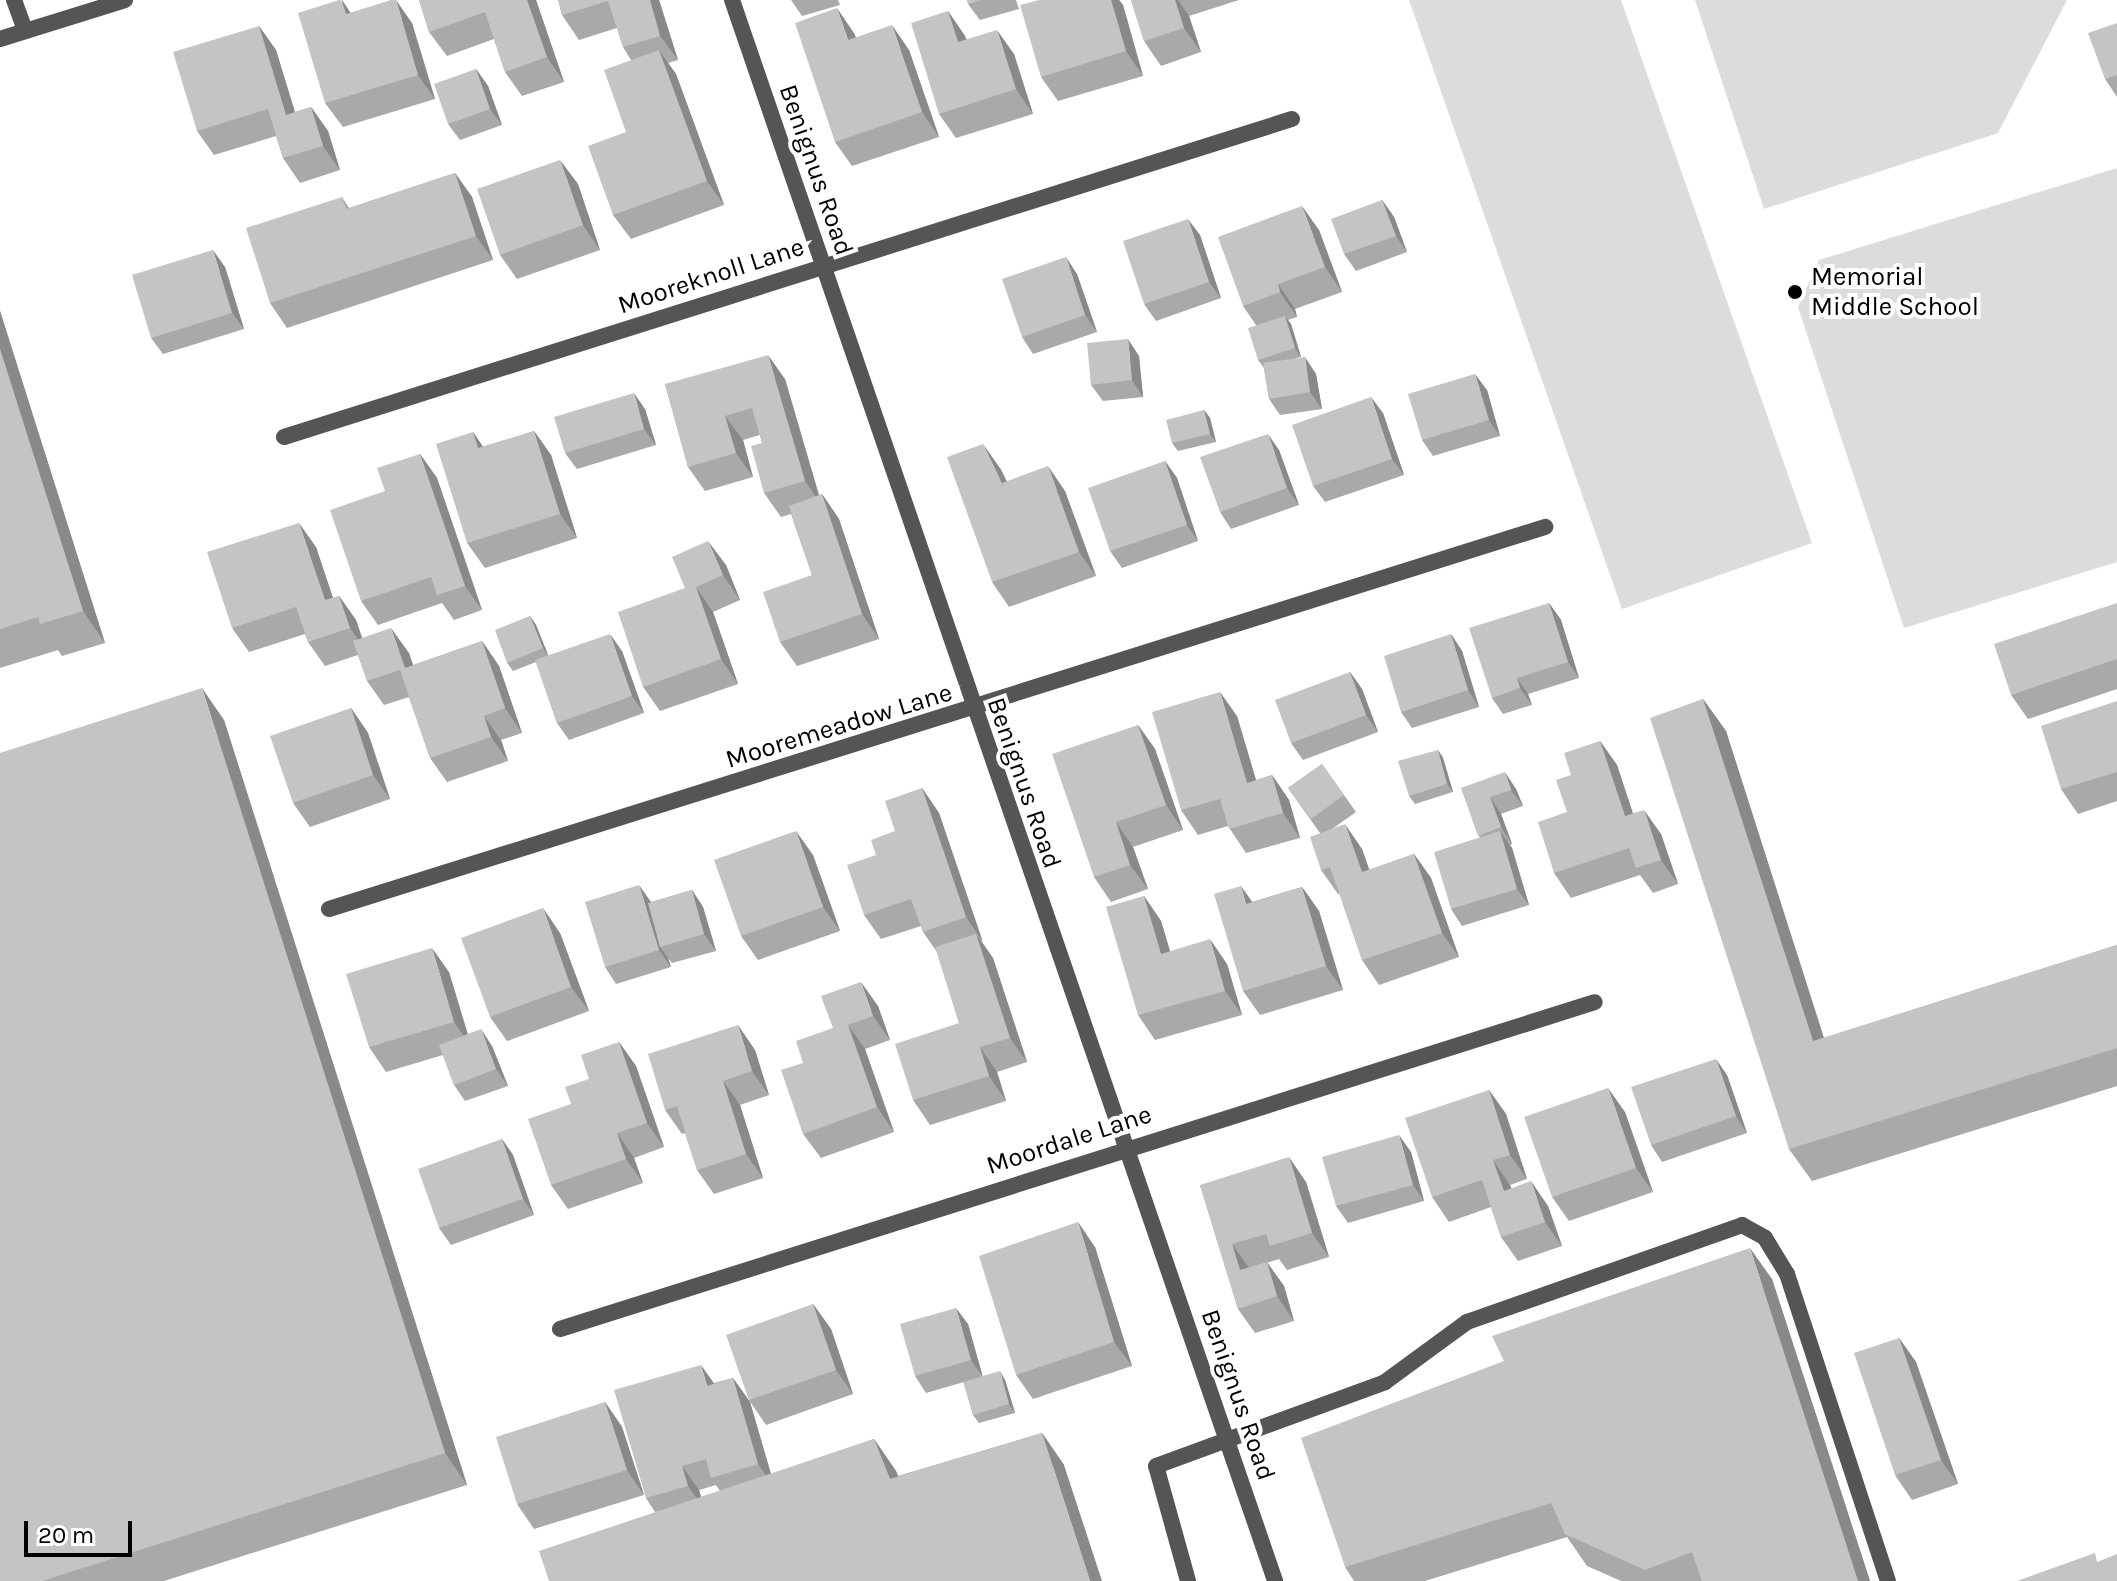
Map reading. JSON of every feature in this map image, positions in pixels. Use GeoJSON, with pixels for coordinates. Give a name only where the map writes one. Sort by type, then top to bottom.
{"type":"FeatureCollection","features":[{"type":"Feature","properties":{"kind":"street"},"geometry":{"type":"LineString","coordinates":[[14,0],[25,31]]}},
{"type":"Feature","properties":{"kind":"street"},"geometry":{"type":"LineString","coordinates":[[0,39],[125,0]]}},
{"type":"Feature","properties":{"kind":"street","name":"Benignus Road"},"geometry":{"type":"LineString","coordinates":[[732,0],[973,709],[1230,1440],[1275,1581]]}},
{"type":"Feature","properties":{"kind":"street","name":"Mooreknoll Lane"},"geometry":{"type":"LineString","coordinates":[[284,437],[1292,119]]}},
{"type":"Feature","properties":{"kind":"street","name":"Mooremeadow Lane"},"geometry":{"type":"LineString","coordinates":[[329,909],[1545,527]]}},
{"type":"Feature","properties":{"kind":"street","name":"Moordale Lane"},"geometry":{"type":"LineString","coordinates":[[560,1329],[1125,1147],[1595,1002]]}},
{"type":"Feature","properties":{"kind":"street"},"geometry":{"type":"LineString","coordinates":[[1188,1581],[1156,1466],[1385,1382],[1467,1322],[1742,1225],[1765,1238],[1787,1274],[1888,1581]]}},
{"type":"Feature","properties":{"kind":"shaded area"},"geometry":{"type":"Polygon","coordinates":[[[1409,0],[1621,0],[1812,543],[1622,609],[1409,0]]]}},
{"type":"Feature","properties":{"kind":"shaded area"},"geometry":{"type":"Polygon","coordinates":[[[1695,0],[2067,0],[1998,133],[1764,209],[1695,0]]]}},
{"type":"Feature","properties":{"kind":"shaded area"},"geometry":{"type":"Polygon","coordinates":[[[2117,168],[2117,562],[1904,628],[1798,307],[1819,260],[2117,168]]]}},
{"type":"Feature","properties":{"kind":"building"},"geometry":{"type":"Polygon","coordinates":[[[341,0],[346,14],[396,0],[418,75],[325,103],[298,13],[341,0]]]}},
{"type":"Feature","properties":{"kind":"building"},"geometry":{"type":"Polygon","coordinates":[[[419,0],[527,0],[547,57],[505,72],[485,12],[429,32],[419,0]]]}},
{"type":"Feature","properties":{"kind":"building"},"geometry":{"type":"Polygon","coordinates":[[[558,0],[650,0],[660,36],[623,47],[608,1],[562,15],[558,0]]]}},
{"type":"Feature","properties":{"kind":"building"},"geometry":{"type":"Polygon","coordinates":[[[1039,0],[1111,0],[1126,51],[1041,77],[1020,5],[1039,0]]]}},
{"type":"Feature","properties":{"kind":"building"},"geometry":{"type":"Polygon","coordinates":[[[1131,0],[1175,0],[1184,28],[1144,41],[1131,0]]]}},
{"type":"Feature","properties":{"kind":"building"},"geometry":{"type":"Polygon","coordinates":[[[837,8],[848,40],[892,25],[922,112],[835,142],[795,23],[837,8]]]}},
{"type":"Feature","properties":{"kind":"building"},"geometry":{"type":"Polygon","coordinates":[[[948,11],[958,42],[997,30],[1016,89],[939,114],[911,23],[948,11]]]}},
{"type":"Feature","properties":{"kind":"building"},"geometry":{"type":"Polygon","coordinates":[[[2117,23],[2117,75],[2105,79],[2088,33],[2117,23]]]}},
{"type":"Feature","properties":{"kind":"building"},"geometry":{"type":"Polygon","coordinates":[[[259,26],[286,115],[311,107],[323,146],[283,158],[268,109],[197,131],[173,52],[259,26]]]}},
{"type":"Feature","properties":{"kind":"building"},"geometry":{"type":"Polygon","coordinates":[[[659,50],[707,181],[613,215],[588,146],[626,132],[604,70],[659,50]]]}},
{"type":"Feature","properties":{"kind":"building"},"geometry":{"type":"Polygon","coordinates":[[[476,69],[490,109],[448,124],[434,84],[476,69]]]}},
{"type":"Feature","properties":{"kind":"building"},"geometry":{"type":"Polygon","coordinates":[[[560,160],[583,225],[500,255],[477,189],[560,160]]]}},
{"type":"Feature","properties":{"kind":"building"},"geometry":{"type":"Polygon","coordinates":[[[455,173],[476,236],[270,303],[246,228],[342,197],[346,209],[455,173]]]}},
{"type":"Feature","properties":{"kind":"building"},"geometry":{"type":"Polygon","coordinates":[[[1382,200],[1396,236],[1344,254],[1331,219],[1382,200]]]}},
{"type":"Feature","properties":{"kind":"building"},"geometry":{"type":"Polygon","coordinates":[[[1302,206],[1325,267],[1278,284],[1280,292],[1243,306],[1218,237],[1302,206]]]}},
{"type":"Feature","properties":{"kind":"building"},"geometry":{"type":"Polygon","coordinates":[[[1188,219],[1209,282],[1144,304],[1123,241],[1188,219]]]}},
{"type":"Feature","properties":{"kind":"building"},"geometry":{"type":"Polygon","coordinates":[[[213,250],[232,313],[151,338],[132,275],[213,250]]]}},
{"type":"Feature","properties":{"kind":"building"},"geometry":{"type":"Polygon","coordinates":[[[1066,257],[1085,315],[1022,337],[1002,279],[1066,257]]]}},
{"type":"Feature","properties":{"kind":"building"},"geometry":{"type":"Polygon","coordinates":[[[1285,316],[1295,348],[1258,360],[1248,328],[1285,316]]]}},
{"type":"Feature","properties":{"kind":"building"},"geometry":{"type":"Polygon","coordinates":[[[1128,339],[1132,380],[1091,385],[1087,343],[1128,339]]]}},
{"type":"Feature","properties":{"kind":"building"},"geometry":{"type":"Polygon","coordinates":[[[0,349],[83,611],[40,624],[38,617],[0,629],[0,349]]]}},
{"type":"Feature","properties":{"kind":"building"},"geometry":{"type":"Polygon","coordinates":[[[768,355],[805,481],[764,493],[751,446],[762,443],[752,408],[725,416],[736,453],[688,467],[665,384],[768,355]]]}},
{"type":"Feature","properties":{"kind":"building"},"geometry":{"type":"Polygon","coordinates":[[[1305,357],[1310,392],[1269,399],[1263,363],[1305,357]]]}},
{"type":"Feature","properties":{"kind":"building"},"geometry":{"type":"Polygon","coordinates":[[[1475,374],[1489,420],[1422,440],[1408,394],[1475,374]]]}},
{"type":"Feature","properties":{"kind":"building"},"geometry":{"type":"Polygon","coordinates":[[[634,393],[644,429],[565,453],[554,417],[634,393]]]}},
{"type":"Feature","properties":{"kind":"building"},"geometry":{"type":"Polygon","coordinates":[[[1371,397],[1392,459],[1313,486],[1292,425],[1371,397]]]}},
{"type":"Feature","properties":{"kind":"building"},"geometry":{"type":"Polygon","coordinates":[[[1204,410],[1210,434],[1172,443],[1166,420],[1204,410]]]}},
{"type":"Feature","properties":{"kind":"building"},"geometry":{"type":"Polygon","coordinates":[[[534,431],[560,514],[467,543],[436,444],[473,432],[478,448],[534,431]]]}},
{"type":"Feature","properties":{"kind":"building"},"geometry":{"type":"Polygon","coordinates":[[[1268,434],[1287,488],[1220,512],[1200,457],[1268,434]]]}},
{"type":"Feature","properties":{"kind":"building"},"geometry":{"type":"Polygon","coordinates":[[[983,444],[1005,490],[1002,483],[1048,466],[1079,552],[992,582],[947,457],[983,444]]]}},
{"type":"Feature","properties":{"kind":"building"},"geometry":{"type":"Polygon","coordinates":[[[420,454],[465,586],[437,595],[431,577],[361,601],[330,510],[385,491],[377,468],[420,454]]]}},
{"type":"Feature","properties":{"kind":"building"},"geometry":{"type":"Polygon","coordinates":[[[1165,461],[1187,525],[1110,551],[1088,488],[1165,461]]]}},
{"type":"Feature","properties":{"kind":"building"},"geometry":{"type":"Polygon","coordinates":[[[822,494],[862,614],[780,642],[763,592],[812,575],[789,506],[822,494]]]}},
{"type":"Feature","properties":{"kind":"building"},"geometry":{"type":"Polygon","coordinates":[[[299,523],[325,600],[339,596],[350,628],[308,642],[296,607],[232,628],[207,552],[299,523]]]}},
{"type":"Feature","properties":{"kind":"building"},"geometry":{"type":"Polygon","coordinates":[[[708,541],[723,575],[696,587],[721,659],[643,687],[618,612],[685,588],[672,557],[708,541]]]}},
{"type":"Feature","properties":{"kind":"building"},"geometry":{"type":"Polygon","coordinates":[[[1549,603],[1568,662],[1517,678],[1520,688],[1492,698],[1469,628],[1549,603]]]}},
{"type":"Feature","properties":{"kind":"building"},"geometry":{"type":"Polygon","coordinates":[[[2117,603],[2117,659],[2011,695],[1994,644],[2117,603]]]}},
{"type":"Feature","properties":{"kind":"building"},"geometry":{"type":"Polygon","coordinates":[[[530,616],[543,648],[507,663],[495,630],[530,616]]]}},
{"type":"Feature","properties":{"kind":"building"},"geometry":{"type":"Polygon","coordinates":[[[391,628],[405,668],[482,641],[505,708],[484,716],[491,737],[430,758],[400,670],[367,681],[353,641],[391,628]]]}},
{"type":"Feature","properties":{"kind":"building"},"geometry":{"type":"Polygon","coordinates":[[[610,634],[632,696],[557,723],[535,660],[610,634]]]}},
{"type":"Feature","properties":{"kind":"building"},"geometry":{"type":"Polygon","coordinates":[[[1451,634],[1468,690],[1401,712],[1384,656],[1451,634]]]}},
{"type":"Feature","properties":{"kind":"building"},"geometry":{"type":"Polygon","coordinates":[[[1350,672],[1366,715],[1291,743],[1275,700],[1350,672]]]}},
{"type":"Feature","properties":{"kind":"building"},"geometry":{"type":"Polygon","coordinates":[[[202,688],[445,1453],[42,1581],[0,1581],[0,753],[202,688]]]}},
{"type":"Feature","properties":{"kind":"building"},"geometry":{"type":"Polygon","coordinates":[[[1220,692],[1247,783],[1272,775],[1283,813],[1229,829],[1220,799],[1181,810],[1152,712],[1220,692]]]}},
{"type":"Feature","properties":{"kind":"building"},"geometry":{"type":"Polygon","coordinates":[[[1703,699],[1813,1041],[2117,945],[2117,1048],[1789,1149],[1650,718],[1703,699]]]}},
{"type":"Feature","properties":{"kind":"building"},"geometry":{"type":"Polygon","coordinates":[[[2117,701],[2117,772],[2061,789],[2041,726],[2117,701]]]}},
{"type":"Feature","properties":{"kind":"building"},"geometry":{"type":"Polygon","coordinates":[[[351,708],[373,775],[293,803],[270,736],[351,708]]]}},
{"type":"Feature","properties":{"kind":"building"},"geometry":{"type":"Polygon","coordinates":[[[1138,725],[1166,805],[1116,822],[1130,865],[1094,877],[1052,754],[1138,725]]]}},
{"type":"Feature","properties":{"kind":"building"},"geometry":{"type":"Polygon","coordinates":[[[1600,741],[1625,816],[1644,810],[1661,860],[1636,868],[1629,848],[1554,873],[1538,822],[1567,812],[1556,780],[1571,775],[1564,753],[1600,741]]]}},
{"type":"Feature","properties":{"kind":"building"},"geometry":{"type":"Polygon","coordinates":[[[1438,750],[1447,784],[1409,796],[1398,761],[1438,750]]]}},
{"type":"Feature","properties":{"kind":"building"},"geometry":{"type":"Polygon","coordinates":[[[1322,764],[1344,795],[1311,819],[1288,788],[1322,764]]]}},
{"type":"Feature","properties":{"kind":"building"},"geometry":{"type":"Polygon","coordinates":[[[1505,772],[1511,790],[1490,797],[1501,827],[1478,836],[1461,788],[1505,772]]]}},
{"type":"Feature","properties":{"kind":"building"},"geometry":{"type":"Polygon","coordinates":[[[922,788],[966,917],[923,932],[911,899],[864,915],[847,865],[876,855],[871,840],[895,831],[885,801],[922,788]]]}},
{"type":"Feature","properties":{"kind":"building"},"geometry":{"type":"Polygon","coordinates":[[[1345,824],[1362,872],[1414,854],[1442,933],[1362,960],[1330,867],[1321,870],[1310,837],[1345,824]]]}},
{"type":"Feature","properties":{"kind":"building"},"geometry":{"type":"Polygon","coordinates":[[[796,831],[823,907],[741,936],[714,860],[796,831]]]}},
{"type":"Feature","properties":{"kind":"building"},"geometry":{"type":"Polygon","coordinates":[[[1500,831],[1517,889],[1451,909],[1434,852],[1500,831]]]}},
{"type":"Feature","properties":{"kind":"building"},"geometry":{"type":"Polygon","coordinates":[[[639,885],[659,950],[605,967],[585,902],[639,885]]]}},
{"type":"Feature","properties":{"kind":"building"},"geometry":{"type":"Polygon","coordinates":[[[1241,886],[1246,904],[1302,887],[1326,966],[1243,991],[1214,894],[1241,886]]]}},
{"type":"Feature","properties":{"kind":"building"},"geometry":{"type":"Polygon","coordinates":[[[692,890],[704,934],[660,947],[648,903],[692,890]]]}},
{"type":"Feature","properties":{"kind":"building"},"geometry":{"type":"Polygon","coordinates":[[[1144,896],[1161,954],[1210,939],[1225,991],[1138,1015],[1106,907],[1144,896]]]}},
{"type":"Feature","properties":{"kind":"building"},"geometry":{"type":"Polygon","coordinates":[[[543,908],[571,987],[490,1017],[461,938],[543,908]]]}},
{"type":"Feature","properties":{"kind":"building"},"geometry":{"type":"Polygon","coordinates":[[[976,934],[1010,1038],[980,1047],[989,1076],[913,1100],[895,1044],[959,1023],[935,947],[976,934]]]}},
{"type":"Feature","properties":{"kind":"building"},"geometry":{"type":"Polygon","coordinates":[[[432,948],[454,1022],[369,1047],[346,974],[432,948]]]}},
{"type":"Feature","properties":{"kind":"building"},"geometry":{"type":"Polygon","coordinates":[[[861,982],[873,1016],[848,1025],[877,1107],[803,1134],[781,1070],[803,1063],[796,1041],[833,1028],[821,996],[861,982]]]}},
{"type":"Feature","properties":{"kind":"building"},"geometry":{"type":"Polygon","coordinates":[[[738,1025],[752,1071],[723,1081],[746,1154],[697,1170],[677,1106],[665,1110],[648,1054],[738,1025]]]}},
{"type":"Feature","properties":{"kind":"building"},"geometry":{"type":"Polygon","coordinates":[[[481,1029],[496,1069],[454,1085],[439,1045],[481,1029]]]}},
{"type":"Feature","properties":{"kind":"building"},"geometry":{"type":"Polygon","coordinates":[[[619,1042],[647,1123],[617,1133],[626,1159],[551,1185],[528,1119],[571,1104],[565,1087],[589,1079],[581,1055],[619,1042]]]}},
{"type":"Feature","properties":{"kind":"building"},"geometry":{"type":"Polygon","coordinates":[[[1716,1059],[1736,1116],[1651,1145],[1631,1087],[1716,1059]]]}},
{"type":"Feature","properties":{"kind":"building"},"geometry":{"type":"Polygon","coordinates":[[[1608,1088],[1636,1168],[1552,1197],[1524,1117],[1608,1088]]]}},
{"type":"Feature","properties":{"kind":"building"},"geometry":{"type":"Polygon","coordinates":[[[1489,1090],[1510,1155],[1493,1160],[1504,1191],[1531,1181],[1545,1222],[1501,1237],[1482,1180],[1432,1197],[1405,1118],[1489,1090]]]}},
{"type":"Feature","properties":{"kind":"building"},"geometry":{"type":"Polygon","coordinates":[[[1399,1135],[1413,1185],[1336,1206],[1322,1157],[1399,1135]]]}},
{"type":"Feature","properties":{"kind":"building"},"geometry":{"type":"Polygon","coordinates":[[[502,1139],[523,1199],[439,1228],[418,1169],[502,1139]]]}},
{"type":"Feature","properties":{"kind":"building"},"geometry":{"type":"Polygon","coordinates":[[[1289,1157],[1312,1233],[1270,1246],[1266,1234],[1232,1244],[1240,1270],[1267,1262],[1277,1296],[1238,1309],[1200,1185],[1289,1157]]]}},
{"type":"Feature","properties":{"kind":"building"},"geometry":{"type":"Polygon","coordinates":[[[1078,1222],[1114,1342],[1016,1375],[979,1256],[1078,1222]]]}},
{"type":"Feature","properties":{"kind":"building"},"geometry":{"type":"Polygon","coordinates":[[[1750,1248],[1858,1581],[1702,1581],[1692,1552],[1645,1570],[1565,1534],[1551,1503],[1345,1567],[1301,1438],[1504,1361],[1492,1336],[1750,1248]]]}},
{"type":"Feature","properties":{"kind":"building"},"geometry":{"type":"Polygon","coordinates":[[[813,1304],[836,1370],[749,1400],[726,1335],[813,1304]]]}},
{"type":"Feature","properties":{"kind":"building"},"geometry":{"type":"Polygon","coordinates":[[[956,1308],[971,1360],[915,1376],[900,1324],[956,1308]]]}},
{"type":"Feature","properties":{"kind":"building"},"geometry":{"type":"Polygon","coordinates":[[[1899,1338],[1941,1460],[1895,1475],[1854,1353],[1899,1338]]]}},
{"type":"Feature","properties":{"kind":"building"},"geometry":{"type":"Polygon","coordinates":[[[701,1365],[707,1386],[733,1378],[758,1464],[711,1478],[706,1459],[682,1466],[688,1486],[646,1498],[614,1390],[701,1365]]]}},
{"type":"Feature","properties":{"kind":"building"},"geometry":{"type":"Polygon","coordinates":[[[1000,1371],[1009,1404],[973,1415],[963,1382],[1000,1371]]]}},
{"type":"Feature","properties":{"kind":"building"},"geometry":{"type":"Polygon","coordinates":[[[605,1402],[627,1470],[517,1504],[496,1437],[605,1402]]]}},
{"type":"Feature","properties":{"kind":"building"},"geometry":{"type":"Polygon","coordinates":[[[1042,1433],[1090,1581],[549,1581],[539,1551],[874,1439],[890,1479],[1042,1433]]]}},
{"type":"Feature","properties":{"kind":"building"},"geometry":{"type":"Polygon","coordinates":[[[2095,1553],[2097,1562],[2117,1554],[2117,1581],[2017,1581],[2095,1553]]]}},
{"type":"Feature","properties":{"kind":"place","name":"Memorial Middle School"},"geometry":{"type":"Point","coordinates":[1795,292]}}]}
